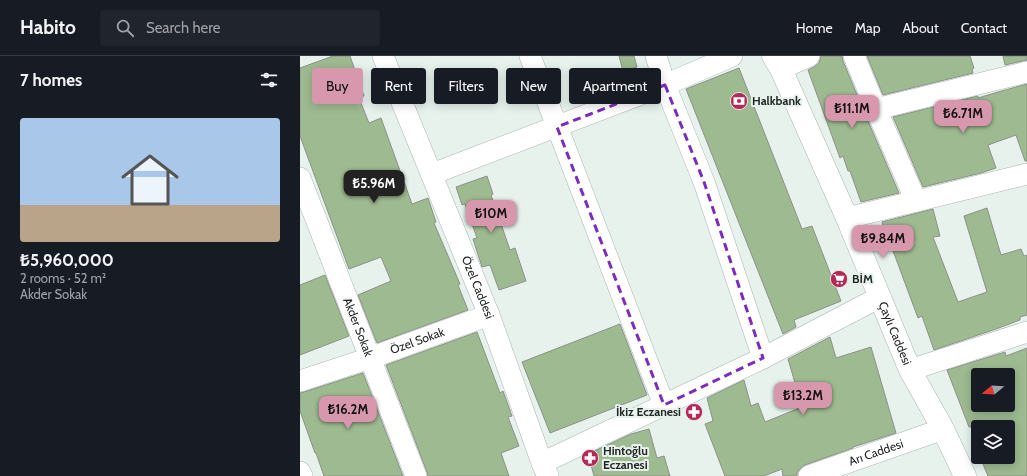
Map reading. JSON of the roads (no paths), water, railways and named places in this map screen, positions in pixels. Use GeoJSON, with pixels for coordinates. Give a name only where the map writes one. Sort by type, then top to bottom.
{"type":"FeatureCollection","features":[{"type":"Feature","properties":{"kind":"street","name":"Özel Caddesi"},"geometry":{"type":"LineString","coordinates":[[383,56],[489,315],[545,470]]}},
{"type":"Feature","properties":{"kind":"street"},"geometry":{"type":"LineString","coordinates":[[530,56],[664,405]]}},
{"type":"Feature","properties":{"kind":"street"},"geometry":{"type":"LineString","coordinates":[[656,56],[665,85],[704,182],[763,358]]}},
{"type":"Feature","properties":{"kind":"street"},"geometry":{"type":"LineString","coordinates":[[432,174],[665,85],[732,56]]}},
{"type":"Feature","properties":{"kind":"street"},"geometry":{"type":"LineString","coordinates":[[777,62],[809,56]]}},
{"type":"Feature","properties":{"kind":"street"},"geometry":{"type":"LineString","coordinates":[[854,56],[916,201]]}},
{"type":"Feature","properties":{"kind":"street","name":"Çaylı Caddesi"},"geometry":{"type":"LineString","coordinates":[[777,62],[847,218],[910,370],[943,429],[965,476]]}},
{"type":"Feature","properties":{"kind":"street"},"geometry":{"type":"LineString","coordinates":[[876,109],[1027,72]]}},
{"type":"Feature","properties":{"kind":"street"},"geometry":{"type":"LineString","coordinates":[[847,218],[1027,174]]}},
{"type":"Feature","properties":{"kind":"street","name":"Akder Sokak"},"geometry":{"type":"LineString","coordinates":[[300,178],[416,476]]}},
{"type":"Feature","properties":{"kind":"street"},"geometry":{"type":"LineString","coordinates":[[545,470],[664,405],[763,358],[880,297]]}},
{"type":"Feature","properties":{"kind":"street","name":"Özel Sokak"},"geometry":{"type":"LineString","coordinates":[[300,381],[370,358],[489,315]]}},
{"type":"Feature","properties":{"kind":"street"},"geometry":{"type":"LineString","coordinates":[[910,370],[1027,332]]}},
{"type":"Feature","properties":{"kind":"street","name":"Arı Caddesi"},"geometry":{"type":"LineString","coordinates":[[809,476],[943,429]]}},
{"type":"Feature","properties":{"kind":"street"},"geometry":{"type":"LineString","coordinates":[[300,472],[302,476]]}},
{"type":"Feature","properties":{"kind":"place","name":"Halkbank"},"geometry":{"type":"Point","coordinates":[739,101]}},
{"type":"Feature","properties":{"kind":"place","name":"BİM"},"geometry":{"type":"Point","coordinates":[839,279]}},
{"type":"Feature","properties":{"kind":"place","name":"İkiz Eczanesi"},"geometry":{"type":"Point","coordinates":[694,412]}},
{"type":"Feature","properties":{"kind":"place","name":"Hintoğlu Eczanesi"},"geometry":{"type":"Point","coordinates":[590,458]}}]}
